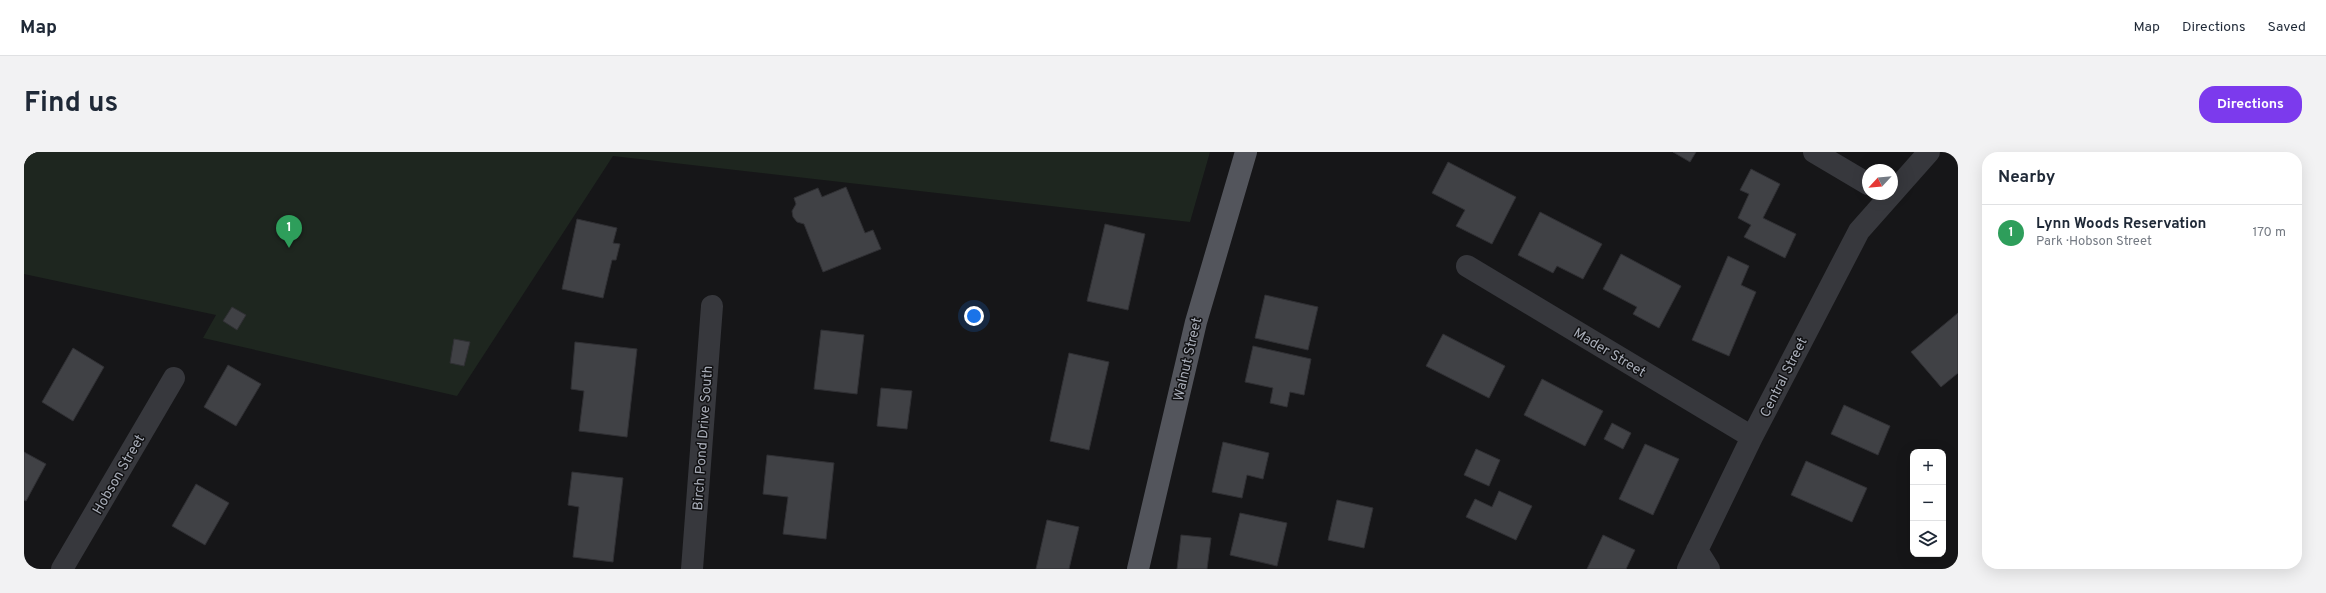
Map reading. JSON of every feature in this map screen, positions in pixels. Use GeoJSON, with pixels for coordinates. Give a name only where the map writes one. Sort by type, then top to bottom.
{"type":"FeatureCollection","features":[{"type":"Feature","properties":{"kind":"main road","name":"Walnut Street"},"geometry":{"type":"LineString","coordinates":[[1138,569],[1196,322],[1246,152]]}},
{"type":"Feature","properties":{"kind":"street"},"geometry":{"type":"LineString","coordinates":[[1814,152],[1862,180]]}},
{"type":"Feature","properties":{"kind":"street","name":"Central Street"},"geometry":{"type":"LineString","coordinates":[[1898,184],[1929,152]]}},
{"type":"Feature","properties":{"kind":"street","name":"Central Street"},"geometry":{"type":"LineString","coordinates":[[1693,559],[1752,437],[1859,231],[1883,200]]}},
{"type":"Feature","properties":{"kind":"street","name":"Mader Street"},"geometry":{"type":"LineString","coordinates":[[1467,266],[1752,437]]}},
{"type":"Feature","properties":{"kind":"street","name":"Birch Pond Drive South"},"geometry":{"type":"LineString","coordinates":[[692,569],[712,306]]}},
{"type":"Feature","properties":{"kind":"street","name":"Hobson Street"},"geometry":{"type":"LineString","coordinates":[[62,569],[174,378]]}},
{"type":"Feature","properties":{"kind":"street"},"geometry":{"type":"LineString","coordinates":[[1693,559],[1709,569]]}},
{"type":"Feature","properties":{"kind":"shaded area"},"geometry":{"type":"Polygon","coordinates":[[[24,152],[1210,152],[1190,222],[613,156],[457,396],[203,338],[216,315],[24,274],[24,152]]]}},
{"type":"Feature","properties":{"kind":"building"},"geometry":{"type":"Polygon","coordinates":[[[1673,152],[1696,152],[1690,162],[1673,152]]]}},
{"type":"Feature","properties":{"kind":"building"},"geometry":{"type":"Polygon","coordinates":[[[1448,162],[1516,197],[1492,244],[1456,226],[1465,210],[1432,193],[1448,162]]]}},
{"type":"Feature","properties":{"kind":"building"},"geometry":{"type":"Polygon","coordinates":[[[1751,169],[1780,184],[1763,218],[1796,234],[1785,258],[1744,237],[1751,225],[1738,218],[1749,194],[1740,190],[1751,169]]]}},
{"type":"Feature","properties":{"kind":"building"},"geometry":{"type":"Polygon","coordinates":[[[846,187],[865,233],[873,230],[881,249],[823,272],[804,224],[797,222],[793,217],[792,211],[796,204],[794,198],[818,188],[822,197],[846,187]]]}},
{"type":"Feature","properties":{"kind":"building"},"geometry":{"type":"Polygon","coordinates":[[[1540,212],[1602,244],[1583,279],[1557,266],[1553,273],[1518,255],[1540,212]]]}},
{"type":"Feature","properties":{"kind":"building"},"geometry":{"type":"Polygon","coordinates":[[[577,219],[617,228],[613,243],[620,244],[616,260],[612,260],[603,298],[562,289],[577,219]]]}},
{"type":"Feature","properties":{"kind":"building"},"geometry":{"type":"Polygon","coordinates":[[[1105,224],[1145,234],[1128,310],[1087,301],[1105,224]]]}},
{"type":"Feature","properties":{"kind":"building"},"geometry":{"type":"Polygon","coordinates":[[[1621,254],[1681,286],[1659,328],[1633,314],[1637,307],[1603,289],[1621,254]]]}},
{"type":"Feature","properties":{"kind":"building"},"geometry":{"type":"Polygon","coordinates":[[[1728,256],[1749,266],[1741,285],[1756,292],[1729,356],[1692,340],[1728,256]]]}},
{"type":"Feature","properties":{"kind":"building"},"geometry":{"type":"Polygon","coordinates":[[[1265,295],[1318,307],[1308,350],[1255,338],[1265,295]]]}},
{"type":"Feature","properties":{"kind":"building"},"geometry":{"type":"Polygon","coordinates":[[[232,307],[246,315],[237,330],[223,321],[232,307]]]}},
{"type":"Feature","properties":{"kind":"building"},"geometry":{"type":"Polygon","coordinates":[[[1958,313],[1958,373],[1941,387],[1911,352],[1958,313]]]}},
{"type":"Feature","properties":{"kind":"building"},"geometry":{"type":"Polygon","coordinates":[[[821,330],[864,335],[857,394],[814,389],[821,330]]]}},
{"type":"Feature","properties":{"kind":"building"},"geometry":{"type":"Polygon","coordinates":[[[1443,334],[1505,366],[1489,398],[1426,366],[1443,334]]]}},
{"type":"Feature","properties":{"kind":"building"},"geometry":{"type":"Polygon","coordinates":[[[454,339],[470,342],[464,366],[450,363],[454,339]]]}},
{"type":"Feature","properties":{"kind":"building"},"geometry":{"type":"Polygon","coordinates":[[[575,342],[637,349],[627,437],[579,431],[584,391],[571,389],[575,342]]]}},
{"type":"Feature","properties":{"kind":"building"},"geometry":{"type":"Polygon","coordinates":[[[1253,346],[1311,359],[1304,395],[1290,392],[1287,407],[1270,403],[1273,388],[1245,382],[1253,346]]]}},
{"type":"Feature","properties":{"kind":"building"},"geometry":{"type":"Polygon","coordinates":[[[73,348],[104,367],[73,421],[42,402],[73,348]]]}},
{"type":"Feature","properties":{"kind":"building"},"geometry":{"type":"Polygon","coordinates":[[[1069,353],[1109,362],[1089,450],[1050,441],[1069,353]]]}},
{"type":"Feature","properties":{"kind":"building"},"geometry":{"type":"Polygon","coordinates":[[[228,365],[261,384],[236,426],[204,407],[228,365]]]}},
{"type":"Feature","properties":{"kind":"building"},"geometry":{"type":"Polygon","coordinates":[[[1542,379],[1603,411],[1585,446],[1524,415],[1542,379]]]}},
{"type":"Feature","properties":{"kind":"building"},"geometry":{"type":"Polygon","coordinates":[[[881,388],[912,391],[907,429],[877,426],[881,388]]]}},
{"type":"Feature","properties":{"kind":"building"},"geometry":{"type":"Polygon","coordinates":[[[1844,405],[1890,426],[1878,455],[1831,434],[1844,405]]]}},
{"type":"Feature","properties":{"kind":"building"},"geometry":{"type":"Polygon","coordinates":[[[1612,423],[1631,433],[1623,449],[1604,439],[1612,423]]]}},
{"type":"Feature","properties":{"kind":"building"},"geometry":{"type":"Polygon","coordinates":[[[1223,442],[1269,453],[1263,479],[1247,475],[1242,498],[1212,492],[1223,442]]]}},
{"type":"Feature","properties":{"kind":"building"},"geometry":{"type":"Polygon","coordinates":[[[1645,444],[1679,459],[1653,515],[1619,499],[1645,444]]]}},
{"type":"Feature","properties":{"kind":"building"},"geometry":{"type":"Polygon","coordinates":[[[1476,449],[1500,460],[1489,486],[1464,475],[1476,449]]]}},
{"type":"Feature","properties":{"kind":"building"},"geometry":{"type":"Polygon","coordinates":[[[24,452],[46,464],[26,501],[24,500],[24,452]]]}},
{"type":"Feature","properties":{"kind":"building"},"geometry":{"type":"Polygon","coordinates":[[[767,455],[834,463],[826,539],[783,534],[788,497],[763,494],[767,455]]]}},
{"type":"Feature","properties":{"kind":"building"},"geometry":{"type":"Polygon","coordinates":[[[1806,461],[1867,488],[1852,522],[1791,495],[1806,461]]]}},
{"type":"Feature","properties":{"kind":"building"},"geometry":{"type":"Polygon","coordinates":[[[572,472],[623,478],[613,562],[573,557],[579,507],[568,505],[572,472]]]}},
{"type":"Feature","properties":{"kind":"building"},"geometry":{"type":"Polygon","coordinates":[[[196,484],[229,503],[205,545],[172,526],[196,484]]]}},
{"type":"Feature","properties":{"kind":"building"},"geometry":{"type":"Polygon","coordinates":[[[1499,491],[1532,506],[1516,540],[1466,517],[1475,499],[1492,507],[1499,491]]]}},
{"type":"Feature","properties":{"kind":"building"},"geometry":{"type":"Polygon","coordinates":[[[1337,500],[1373,508],[1364,548],[1328,540],[1337,500]]]}},
{"type":"Feature","properties":{"kind":"building"},"geometry":{"type":"Polygon","coordinates":[[[1240,513],[1287,523],[1277,566],[1230,555],[1240,513]]]}},
{"type":"Feature","properties":{"kind":"building"},"geometry":{"type":"Polygon","coordinates":[[[1047,520],[1079,527],[1069,569],[1036,569],[1047,520]]]}},
{"type":"Feature","properties":{"kind":"building"},"geometry":{"type":"Polygon","coordinates":[[[1181,535],[1211,538],[1207,569],[1177,569],[1181,535]]]}},
{"type":"Feature","properties":{"kind":"building"},"geometry":{"type":"Polygon","coordinates":[[[1603,535],[1635,550],[1626,569],[1587,569],[1603,535]]]}},
{"type":"Feature","properties":{"kind":"place","name":"Lynn Woods Reservation"},"geometry":{"type":"Point","coordinates":[289,248]}}]}
